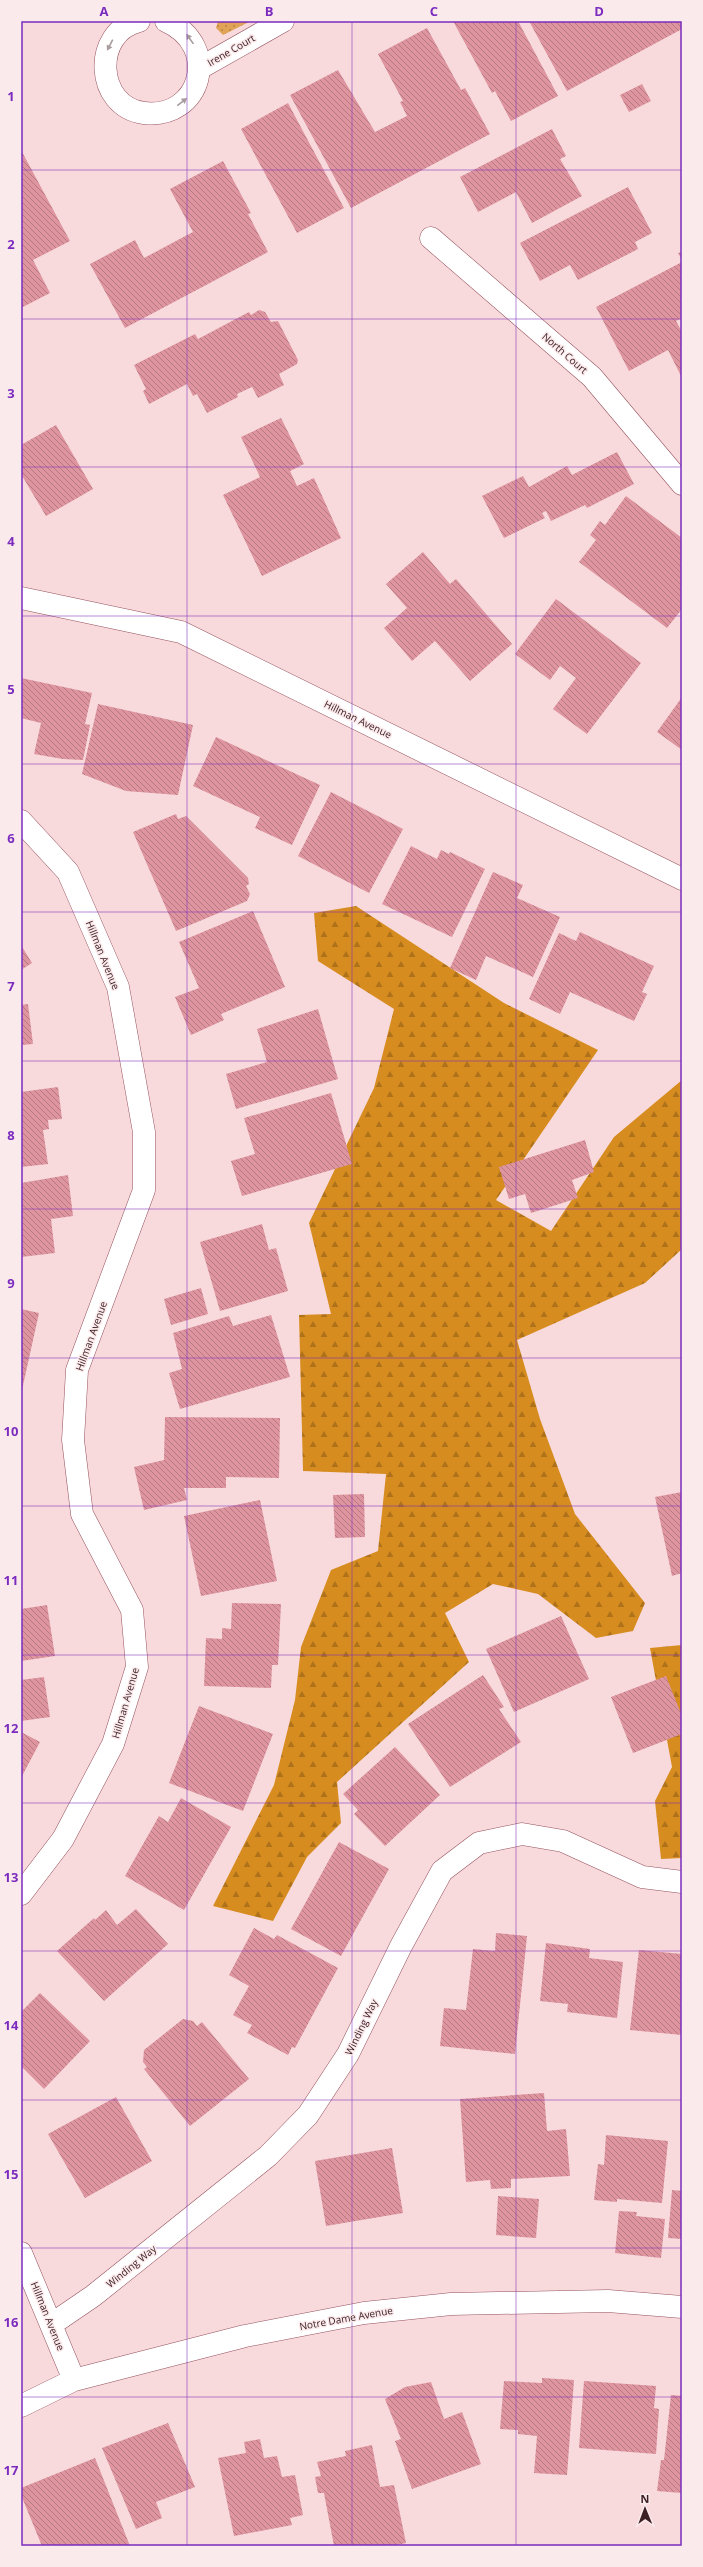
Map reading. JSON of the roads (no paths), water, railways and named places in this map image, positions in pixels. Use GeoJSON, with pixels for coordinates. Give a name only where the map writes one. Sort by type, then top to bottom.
{"type":"FeatureCollection","features":[{"type":"Feature","properties":{"kind":"street","name":"Irene Court"},"geometry":{"type":"LineString","coordinates":[[139,21],[120,30],[111,42],[105,56],[105,71],[108,86],[116,98],[128,107],[142,113],[159,113],[174,108],[187,98],[196,84],[200,68],[197,52],[190,38],[178,26],[166,21]]}},
{"type":"Feature","properties":{"kind":"street","name":"Irene Court"},"geometry":{"type":"LineString","coordinates":[[200,68],[283,21]]}},
{"type":"Feature","properties":{"kind":"street","name":"North Court"},"geometry":{"type":"LineString","coordinates":[[431,238],[592,377],[682,484]]}},
{"type":"Feature","properties":{"kind":"street","name":"Hillman Avenue"},"geometry":{"type":"LineString","coordinates":[[21,598],[181,632],[682,879]]}},
{"type":"Feature","properties":{"kind":"street","name":"Hillman Avenue"},"geometry":{"type":"LineString","coordinates":[[21,821],[68,872],[118,987],[144,1132],[144,1190],[77,1370],[73,1440],[82,1514],[132,1610],[137,1667],[113,1744],[63,1839],[21,1894]]}},
{"type":"Feature","properties":{"kind":"street","name":"Winding Way"},"geometry":{"type":"LineString","coordinates":[[52,2324],[93,2296],[268,2156],[308,2115],[348,2054],[400,1946],[442,1871],[479,1843],[522,1834],[563,1841],[642,1877],[682,1882]]}},
{"type":"Feature","properties":{"kind":"street","name":"Hillman Avenue"},"geometry":{"type":"LineString","coordinates":[[21,2252],[74,2380]]}},
{"type":"Feature","properties":{"kind":"street","name":"Notre Dame Avenue"},"geometry":{"type":"LineString","coordinates":[[21,2406],[74,2380],[245,2336],[364,2313],[451,2304],[608,2300],[682,2307]]}}]}
